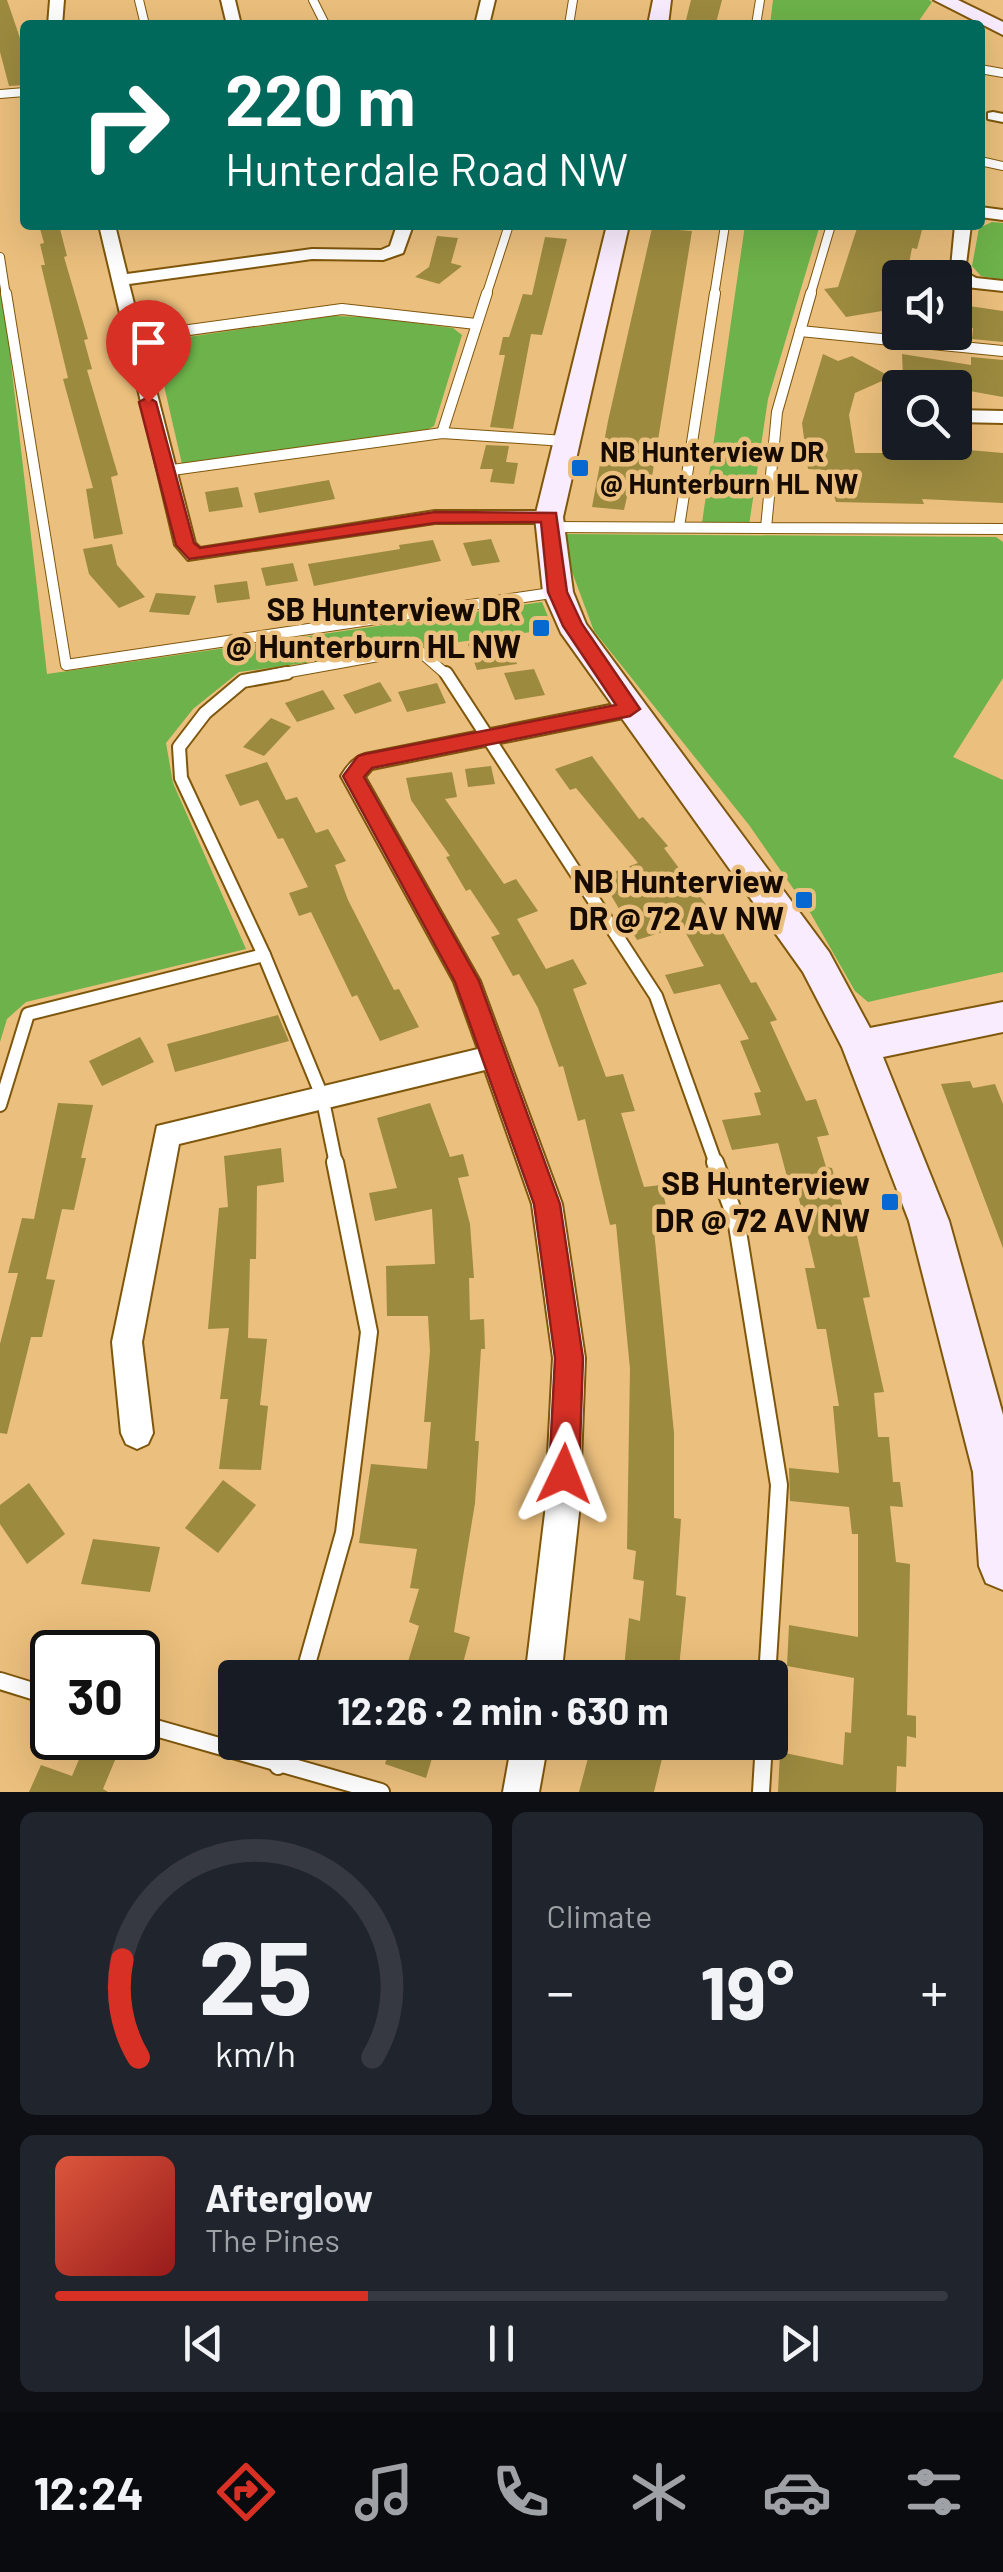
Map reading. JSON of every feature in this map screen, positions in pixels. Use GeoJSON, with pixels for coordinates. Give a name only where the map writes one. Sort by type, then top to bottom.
{"type":"FeatureCollection","features":[{"type":"Feature","properties":{"kind":"street"},"geometry":{"type":"LineString","coordinates":[[943,0],[984,20]]}},
{"type":"Feature","properties":{"kind":"street"},"geometry":{"type":"LineString","coordinates":[[109,230],[123,280],[131,338],[165,471],[186,545],[195,555],[435,518],[549,522]]}},
{"type":"Feature","properties":{"kind":"street"},"geometry":{"type":"LineString","coordinates":[[123,280],[312,254],[384,255],[397,249],[403,230]]}},
{"type":"Feature","properties":{"kind":"street"},"geometry":{"type":"LineString","coordinates":[[617,230],[564,441],[549,522],[558,592],[572,626],[816,962],[860,1046],[929,1221],[996,1472],[1003,1566]]}},
{"type":"Feature","properties":{"kind":"street"},"geometry":{"type":"LineString","coordinates":[[962,230],[956,274],[972,283],[1003,286]]}},
{"type":"Feature","properties":{"kind":"street"},"geometry":{"type":"LineString","coordinates":[[972,416],[1003,417]]}},
{"type":"Feature","properties":{"kind":"street"},"geometry":{"type":"LineString","coordinates":[[545,1660],[562,1512],[569,1358],[547,1204],[467,981],[353,776],[365,762],[630,709]]}},
{"type":"Feature","properties":{"kind":"street"},"geometry":{"type":"LineString","coordinates":[[860,1046],[1003,1017]]}},
{"type":"Feature","properties":{"kind":"street"},"geometry":{"type":"LineString","coordinates":[[137,1433],[127,1342],[167,1136],[497,1056]]}},
{"type":"Feature","properties":{"kind":"street"},"geometry":{"type":"LineString","coordinates":[[521,1792],[527,1760]]}},
{"type":"Feature","properties":{"kind":"lane"},"geometry":{"type":"LineString","coordinates":[[442,433],[507,230]]}},
{"type":"Feature","properties":{"kind":"lane"},"geometry":{"type":"LineString","coordinates":[[679,527],[724,230]]}},
{"type":"Feature","properties":{"kind":"lane"},"geometry":{"type":"LineString","coordinates":[[766,528],[777,412],[830,230]]}},
{"type":"Feature","properties":{"kind":"lane"},"geometry":{"type":"LineString","coordinates":[[0,256],[66,665],[558,592]]}},
{"type":"Feature","properties":{"kind":"lane"},"geometry":{"type":"LineString","coordinates":[[131,338],[342,309],[476,324]]}},
{"type":"Feature","properties":{"kind":"lane"},"geometry":{"type":"LineString","coordinates":[[800,332],[1003,351]]}},
{"type":"Feature","properties":{"kind":"lane"},"geometry":{"type":"LineString","coordinates":[[165,471],[442,433],[564,441]]}},
{"type":"Feature","properties":{"kind":"lane"},"geometry":{"type":"LineString","coordinates":[[549,522],[998,529],[1003,536]]}},
{"type":"Feature","properties":{"kind":"lane"},"geometry":{"type":"LineString","coordinates":[[309,1660],[344,1533],[370,1332],[322,1096],[264,955],[180,778],[179,747],[206,713],[243,680],[417,649],[445,672],[656,996],[736,1219],[779,1485],[769,1660]]}},
{"type":"Feature","properties":{"kind":"lane"},"geometry":{"type":"LineString","coordinates":[[0,1106],[28,1014],[264,955]]}},
{"type":"Feature","properties":{"kind":"lane"},"geometry":{"type":"LineString","coordinates":[[0,1682],[30,1691]]}},
{"type":"Feature","properties":{"kind":"lane"},"geometry":{"type":"LineString","coordinates":[[160,1730],[381,1792]]}},
{"type":"Feature","properties":{"kind":"lane"},"geometry":{"type":"LineString","coordinates":[[278,1766],[280,1760]]}},
{"type":"Feature","properties":{"kind":"lane"},"geometry":{"type":"LineString","coordinates":[[760,1792],[763,1760]]}},
{"type":"Feature","properties":{"kind":"green space"},"geometry":{"type":"Polygon","coordinates":[[[773,0],[932,2],[919,20],[771,20],[773,0]]]}},
{"type":"Feature","properties":{"kind":"green space"},"geometry":{"type":"Polygon","coordinates":[[[992,222],[1003,223],[1003,280],[981,276],[972,266],[979,230],[985,230],[985,225],[992,222]]]}},
{"type":"Feature","properties":{"kind":"green space"},"geometry":{"type":"Polygon","coordinates":[[[744,230],[819,230],[768,399],[749,525],[702,523],[744,230]]]}},
{"type":"Feature","properties":{"kind":"green space"},"geometry":{"type":"Polygon","coordinates":[[[0,268],[47,674],[542,602],[553,629],[239,672],[193,709],[166,743],[173,783],[246,949],[26,1002],[7,1019],[0,1042],[0,268]]]}},
{"type":"Feature","properties":{"kind":"green space"},"geometry":{"type":"Polygon","coordinates":[[[332,316],[453,328],[462,335],[434,426],[425,431],[182,464],[154,342],[332,316]]]}},
{"type":"Feature","properties":{"kind":"green space"},"geometry":{"type":"Polygon","coordinates":[[[565,534],[996,537],[1003,542],[1003,678],[953,757],[1003,780],[1003,972],[868,1002],[855,991],[811,914],[749,825],[594,631],[568,561],[565,534]]]}},
{"type":"Feature","properties":{"kind":"building"},"geometry":{"type":"Polygon","coordinates":[[[0,0],[7,0],[20,38],[20,85],[9,86],[0,52],[0,0]]]}},
{"type":"Feature","properties":{"kind":"building"},"geometry":{"type":"Polygon","coordinates":[[[691,0],[722,0],[717,20],[686,20],[691,0]]]}},
{"type":"Feature","properties":{"kind":"building"},"geometry":{"type":"Polygon","coordinates":[[[40,230],[60,230],[67,256],[64,257],[88,339],[84,340],[92,369],[87,370],[118,475],[111,477],[123,534],[94,539],[86,489],[93,488],[63,379],[68,378],[41,265],[45,265],[40,244],[44,243],[40,230]]]}},
{"type":"Feature","properties":{"kind":"building"},"geometry":{"type":"Polygon","coordinates":[[[652,230],[692,231],[652,477],[632,475],[624,510],[592,507],[652,230]]]}},
{"type":"Feature","properties":{"kind":"building"},"geometry":{"type":"Polygon","coordinates":[[[856,230],[922,230],[910,260],[882,260],[882,311],[846,317],[824,289],[838,287],[856,230]]]}},
{"type":"Feature","properties":{"kind":"building"},"geometry":{"type":"Polygon","coordinates":[[[437,236],[458,238],[451,263],[462,266],[439,284],[415,277],[429,267],[437,236]]]}},
{"type":"Feature","properties":{"kind":"building"},"geometry":{"type":"Polygon","coordinates":[[[545,237],[567,239],[542,335],[531,334],[513,429],[490,427],[505,355],[499,355],[503,337],[509,337],[523,294],[532,295],[545,237]]]}},
{"type":"Feature","properties":{"kind":"building"},"geometry":{"type":"Polygon","coordinates":[[[972,306],[1003,311],[1003,342],[972,339],[972,306]]]}},
{"type":"Feature","properties":{"kind":"building"},"geometry":{"type":"Polygon","coordinates":[[[823,354],[838,361],[852,356],[882,372],[882,381],[855,393],[849,415],[855,453],[882,453],[882,460],[972,460],[972,450],[1003,453],[1003,503],[922,499],[924,504],[836,502],[825,470],[808,469],[802,423],[823,354]]]}},
{"type":"Feature","properties":{"kind":"building"},"geometry":{"type":"Polygon","coordinates":[[[902,354],[971,365],[971,357],[1003,360],[1003,397],[972,391],[972,370],[903,370],[902,354]]]}},
{"type":"Feature","properties":{"kind":"building"},"geometry":{"type":"Polygon","coordinates":[[[486,445],[509,446],[506,462],[518,463],[514,484],[490,482],[493,469],[480,469],[486,445]]]}},
{"type":"Feature","properties":{"kind":"building"},"geometry":{"type":"Polygon","coordinates":[[[329,480],[335,499],[259,513],[254,493],[329,480]]]}},
{"type":"Feature","properties":{"kind":"building"},"geometry":{"type":"Polygon","coordinates":[[[238,487],[243,507],[209,512],[205,492],[238,487]]]}},
{"type":"Feature","properties":{"kind":"building"},"geometry":{"type":"Polygon","coordinates":[[[491,539],[500,562],[472,566],[463,543],[491,539]]]}},
{"type":"Feature","properties":{"kind":"building"},"geometry":{"type":"Polygon","coordinates":[[[433,540],[441,561],[314,586],[308,564],[433,540]]]}},
{"type":"Feature","properties":{"kind":"building"},"geometry":{"type":"Polygon","coordinates":[[[112,544],[117,565],[145,597],[119,608],[89,574],[83,549],[112,544]]]}},
{"type":"Feature","properties":{"kind":"building"},"geometry":{"type":"Polygon","coordinates":[[[293,563],[298,581],[266,586],[261,568],[293,563]]]}},
{"type":"Feature","properties":{"kind":"building"},"geometry":{"type":"Polygon","coordinates":[[[247,581],[250,599],[217,603],[214,585],[247,581]]]}},
{"type":"Feature","properties":{"kind":"building"},"geometry":{"type":"Polygon","coordinates":[[[156,593],[196,596],[189,615],[149,612],[156,593]]]}},
{"type":"Feature","properties":{"kind":"building"},"geometry":{"type":"Polygon","coordinates":[[[507,637],[517,664],[477,670],[468,644],[507,637]]]}},
{"type":"Feature","properties":{"kind":"building"},"geometry":{"type":"Polygon","coordinates":[[[534,669],[545,695],[515,700],[504,673],[534,669]]]}},
{"type":"Feature","properties":{"kind":"building"},"geometry":{"type":"Polygon","coordinates":[[[380,682],[392,701],[355,714],[343,695],[380,682]]]}},
{"type":"Feature","properties":{"kind":"building"},"geometry":{"type":"Polygon","coordinates":[[[437,683],[446,703],[407,712],[398,692],[437,683]]]}},
{"type":"Feature","properties":{"kind":"building"},"geometry":{"type":"Polygon","coordinates":[[[323,690],[335,709],[297,722],[285,703],[323,690]]]}},
{"type":"Feature","properties":{"kind":"building"},"geometry":{"type":"Polygon","coordinates":[[[271,718],[291,727],[264,756],[243,747],[271,718]]]}},
{"type":"Feature","properties":{"kind":"building"},"geometry":{"type":"Polygon","coordinates":[[[592,756],[639,819],[643,817],[668,846],[664,848],[725,930],[722,931],[751,983],[756,982],[777,1020],[770,1022],[806,1101],[816,1099],[829,1135],[817,1137],[826,1167],[832,1168],[849,1230],[856,1231],[870,1297],[863,1298],[884,1392],[874,1393],[878,1437],[889,1437],[893,1482],[900,1482],[903,1507],[890,1506],[896,1562],[910,1564],[907,1715],[916,1716],[916,1738],[907,1736],[906,1767],[897,1766],[896,1792],[778,1792],[780,1760],[788,1760],[788,1754],[843,1765],[845,1732],[851,1733],[854,1678],[788,1666],[789,1625],[858,1637],[858,1534],[852,1534],[849,1507],[790,1501],[789,1468],[839,1473],[833,1406],[839,1406],[826,1329],[817,1329],[805,1268],[815,1268],[799,1199],[793,1199],[778,1143],[732,1150],[722,1120],[761,1115],[754,1093],[761,1092],[740,1041],[749,1039],[720,984],[674,994],[665,975],[704,966],[682,926],[637,940],[611,895],[607,896],[595,879],[638,863],[576,788],[570,790],[555,769],[592,756]]]}},
{"type":"Feature","properties":{"kind":"building"},"geometry":{"type":"Polygon","coordinates":[[[267,762],[286,800],[297,797],[316,833],[328,829],[346,861],[335,865],[348,900],[394,990],[399,989],[419,1027],[380,1041],[357,995],[352,997],[311,912],[299,916],[289,893],[308,887],[283,838],[278,839],[258,800],[240,806],[225,775],[267,762]]]}},
{"type":"Feature","properties":{"kind":"building"},"geometry":{"type":"Polygon","coordinates":[[[491,766],[495,784],[468,787],[465,769],[491,766]]]}},
{"type":"Feature","properties":{"kind":"building"},"geometry":{"type":"Polygon","coordinates":[[[452,772],[457,797],[445,799],[504,884],[516,879],[538,911],[517,919],[546,969],[573,959],[587,984],[573,989],[606,1077],[623,1074],[635,1111],[621,1113],[644,1187],[661,1185],[669,1218],[653,1220],[674,1433],[674,1518],[681,1519],[676,1595],[686,1597],[680,1660],[625,1660],[629,1618],[640,1621],[644,1581],[633,1579],[636,1551],[627,1549],[630,1369],[616,1224],[610,1225],[585,1119],[578,1121],[563,1066],[559,1067],[538,1008],[519,974],[513,976],[491,937],[500,934],[470,889],[466,891],[446,857],[450,856],[411,800],[406,778],[452,772]]]}},
{"type":"Feature","properties":{"kind":"building"},"geometry":{"type":"Polygon","coordinates":[[[278,1015],[289,1041],[175,1072],[167,1044],[278,1015]]]}},
{"type":"Feature","properties":{"kind":"building"},"geometry":{"type":"Polygon","coordinates":[[[140,1037],[154,1062],[102,1086],[89,1061],[140,1037]]]}},
{"type":"Feature","properties":{"kind":"building"},"geometry":{"type":"Polygon","coordinates":[[[970,1081],[973,1088],[995,1084],[1003,1104],[1003,1248],[941,1084],[970,1081]]]}},
{"type":"Feature","properties":{"kind":"building"},"geometry":{"type":"Polygon","coordinates":[[[58,1103],[93,1105],[81,1158],[86,1158],[74,1210],[62,1209],[46,1279],[55,1280],[42,1337],[31,1337],[7,1434],[0,1433],[0,1344],[18,1273],[8,1273],[22,1218],[34,1219],[58,1103]]]}},
{"type":"Feature","properties":{"kind":"building"},"geometry":{"type":"Polygon","coordinates":[[[430,1103],[450,1157],[463,1154],[469,1176],[458,1178],[470,1224],[474,1278],[469,1278],[470,1320],[484,1319],[485,1349],[481,1349],[475,1441],[479,1441],[475,1503],[454,1632],[470,1637],[464,1660],[409,1660],[419,1626],[409,1622],[419,1589],[410,1588],[417,1549],[359,1543],[371,1464],[427,1469],[431,1422],[424,1422],[430,1351],[428,1316],[387,1316],[386,1266],[435,1264],[432,1209],[375,1221],[369,1193],[397,1188],[377,1118],[430,1103]]]}},
{"type":"Feature","properties":{"kind":"building"},"geometry":{"type":"Polygon","coordinates":[[[281,1148],[284,1182],[257,1186],[256,1259],[250,1259],[248,1338],[267,1339],[260,1405],[268,1406],[261,1470],[219,1469],[228,1399],[220,1399],[229,1328],[208,1329],[219,1208],[228,1207],[224,1156],[281,1148]]]}},
{"type":"Feature","properties":{"kind":"building"},"geometry":{"type":"Polygon","coordinates":[[[223,1480],[256,1505],[218,1553],[185,1528],[223,1480]]]}},
{"type":"Feature","properties":{"kind":"building"},"geometry":{"type":"Polygon","coordinates":[[[29,1483],[65,1534],[27,1564],[0,1524],[0,1505],[29,1483]]]}},
{"type":"Feature","properties":{"kind":"building"},"geometry":{"type":"Polygon","coordinates":[[[93,1539],[160,1547],[150,1592],[81,1584],[93,1539]]]}},
{"type":"Feature","properties":{"kind":"building"},"geometry":{"type":"Polygon","coordinates":[[[79,1760],[115,1760],[103,1789],[108,1792],[29,1792],[41,1765],[72,1776],[79,1760]]]}},
{"type":"Feature","properties":{"kind":"building"},"geometry":{"type":"Polygon","coordinates":[[[386,1760],[432,1760],[426,1778],[385,1764],[386,1760]]]}},
{"type":"Feature","properties":{"kind":"building"},"geometry":{"type":"Polygon","coordinates":[[[588,1760],[662,1760],[654,1792],[579,1792],[588,1760]]]}},
{"type":"Feature","properties":{"kind":"place","name":"NB Hunterview DR @ Hunterburn HL NW"},"geometry":{"type":"Point","coordinates":[580,468]}},
{"type":"Feature","properties":{"kind":"place","name":"SB Hunterview DR @ Hunterburn HL NW"},"geometry":{"type":"Point","coordinates":[541,628]}},
{"type":"Feature","properties":{"kind":"place","name":"NB Hunterview DR @ 72 AV NW"},"geometry":{"type":"Point","coordinates":[804,900]}},
{"type":"Feature","properties":{"kind":"place","name":"SB Hunterview DR @ 72 AV NW"},"geometry":{"type":"Point","coordinates":[890,1202]}},
{"type":"Feature","properties":{"kind":"route"},"geometry":{"type":"LineString","coordinates":[[148,402],[186,545],[195,555],[435,518],[549,517],[558,592],[572,626],[630,709],[365,762],[353,776],[467,981],[547,1204],[569,1358],[564,1474]]}}]}
